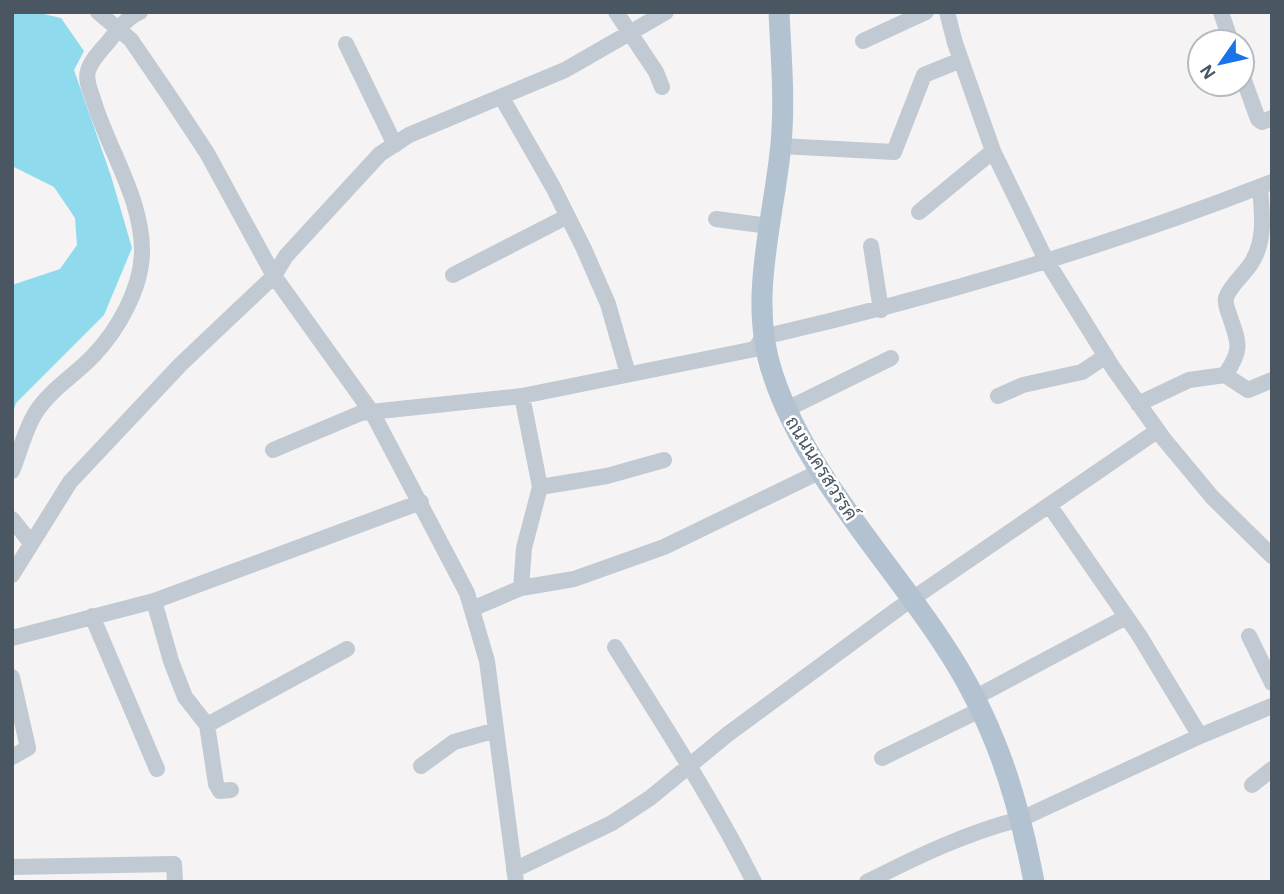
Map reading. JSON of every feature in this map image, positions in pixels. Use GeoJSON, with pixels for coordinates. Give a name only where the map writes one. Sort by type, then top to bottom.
{"type":"FeatureCollection","features":[{"type":"Feature","properties":{"kind":"main road","name":"ถนนนครสวรรค์"},"geometry":{"type":"LineString","coordinates":[[780,23],[783,101],[781,146],[763,282],[763,337],[772,373],[785,410],[821,471],[941,640],[979,703],[1005,763],[1021,819],[1034,882]]}},
{"type":"Feature","properties":{"kind":"street"},"geometry":{"type":"LineString","coordinates":[[98,12],[131,40],[207,153],[274,276],[373,414],[467,593],[487,662],[511,877],[612,824],[650,798],[728,734],[912,599],[1157,430]]}},
{"type":"Feature","properties":{"kind":"street"},"geometry":{"type":"LineString","coordinates":[[12,471],[37,411],[94,355],[118,321],[136,287],[142,254],[140,228],[130,194],[103,130],[87,81],[88,71],[94,60],[118,29],[140,12]]}},
{"type":"Feature","properties":{"kind":"street"},"geometry":{"type":"LineString","coordinates":[[616,12],[656,72],[662,87]]}},
{"type":"Feature","properties":{"kind":"street"},"geometry":{"type":"LineString","coordinates":[[12,575],[70,482],[206,338],[274,276],[286,256],[380,154],[409,135],[565,70],[666,12]]}},
{"type":"Feature","properties":{"kind":"street"},"geometry":{"type":"LineString","coordinates":[[769,12],[780,23]]}},
{"type":"Feature","properties":{"kind":"street"},"geometry":{"type":"LineString","coordinates":[[863,41],[926,12]]}},
{"type":"Feature","properties":{"kind":"street"},"geometry":{"type":"LineString","coordinates":[[947,12],[993,151],[1046,260],[1105,356],[1157,430],[1212,498],[1272,556]]}},
{"type":"Feature","properties":{"kind":"street"},"geometry":{"type":"LineString","coordinates":[[346,44],[395,145]]}},
{"type":"Feature","properties":{"kind":"street"},"geometry":{"type":"LineString","coordinates":[[781,146],[894,152],[924,75],[961,60]]}},
{"type":"Feature","properties":{"kind":"street"},"geometry":{"type":"LineString","coordinates":[[502,98],[584,248],[608,304],[628,374]]}},
{"type":"Feature","properties":{"kind":"street"},"geometry":{"type":"LineString","coordinates":[[1250,98],[1258,119],[1262,122],[1272,118]]}},
{"type":"Feature","properties":{"kind":"street"},"geometry":{"type":"LineString","coordinates":[[919,212],[993,151]]}},
{"type":"Feature","properties":{"kind":"street"},"geometry":{"type":"LineString","coordinates":[[273,450],[361,413],[373,414],[522,396],[755,349],[763,337],[881,310],[1177,220],[1266,185],[1260,244],[1253,261],[1226,297],[1239,346],[1237,358],[1225,374],[1189,380],[1138,404]]}},
{"type":"Feature","properties":{"kind":"street"},"geometry":{"type":"LineString","coordinates":[[453,275],[566,217]]}},
{"type":"Feature","properties":{"kind":"street"},"geometry":{"type":"LineString","coordinates":[[716,219],[769,226]]}},
{"type":"Feature","properties":{"kind":"street"},"geometry":{"type":"LineString","coordinates":[[872,246],[881,310]]}},
{"type":"Feature","properties":{"kind":"street"},"geometry":{"type":"LineString","coordinates":[[998,396],[1023,385],[1082,372],[1105,356]]}},
{"type":"Feature","properties":{"kind":"street"},"geometry":{"type":"LineString","coordinates":[[785,410],[891,358]]}},
{"type":"Feature","properties":{"kind":"street"},"geometry":{"type":"LineString","coordinates":[[1225,374],[1248,390],[1272,380]]}},
{"type":"Feature","properties":{"kind":"street"},"geometry":{"type":"LineString","coordinates":[[521,588],[524,548],[540,488],[522,396]]}},
{"type":"Feature","properties":{"kind":"street"},"geometry":{"type":"LineString","coordinates":[[540,488],[607,476],[664,460]]}},
{"type":"Feature","properties":{"kind":"street"},"geometry":{"type":"LineString","coordinates":[[472,609],[521,588],[574,579],[664,547],[821,471]]}},
{"type":"Feature","properties":{"kind":"street"},"geometry":{"type":"LineString","coordinates":[[12,638],[153,601],[421,502]]}},
{"type":"Feature","properties":{"kind":"street"},"geometry":{"type":"LineString","coordinates":[[1049,505],[1139,635],[1200,736]]}},
{"type":"Feature","properties":{"kind":"street"},"geometry":{"type":"LineString","coordinates":[[12,519],[31,543]]}},
{"type":"Feature","properties":{"kind":"street"},"geometry":{"type":"LineString","coordinates":[[153,601],[185,697],[207,725],[216,784],[220,791],[231,790]]}},
{"type":"Feature","properties":{"kind":"street"},"geometry":{"type":"LineString","coordinates":[[92,616],[157,769]]}},
{"type":"Feature","properties":{"kind":"street"},"geometry":{"type":"LineString","coordinates":[[882,758],[1126,617]]}},
{"type":"Feature","properties":{"kind":"street"},"geometry":{"type":"LineString","coordinates":[[1249,636],[1272,683]]}},
{"type":"Feature","properties":{"kind":"street"},"geometry":{"type":"LineString","coordinates":[[615,647],[689,766],[754,882]]}},
{"type":"Feature","properties":{"kind":"street"},"geometry":{"type":"LineString","coordinates":[[207,725],[347,649]]}},
{"type":"Feature","properties":{"kind":"street"},"geometry":{"type":"LineString","coordinates":[[12,677],[28,748],[12,757]]}},
{"type":"Feature","properties":{"kind":"street"},"geometry":{"type":"LineString","coordinates":[[867,882],[915,858],[1021,819],[1200,736],[1272,706]]}},
{"type":"Feature","properties":{"kind":"street"},"geometry":{"type":"LineString","coordinates":[[421,766],[454,742],[496,730]]}},
{"type":"Feature","properties":{"kind":"street"},"geometry":{"type":"LineString","coordinates":[[1252,785],[1272,769]]}},
{"type":"Feature","properties":{"kind":"street"},"geometry":{"type":"LineString","coordinates":[[12,867],[174,864],[174,882]]}},
{"type":"Feature","properties":{"kind":"water"},"geometry":{"type":"Polygon","coordinates":[[[12,12],[35,12],[61,18],[84,51],[74,70],[111,176],[132,248],[104,315],[16,403],[12,416],[12,285],[60,269],[77,245],[75,218],[54,187],[12,166],[12,12]]]}}]}
